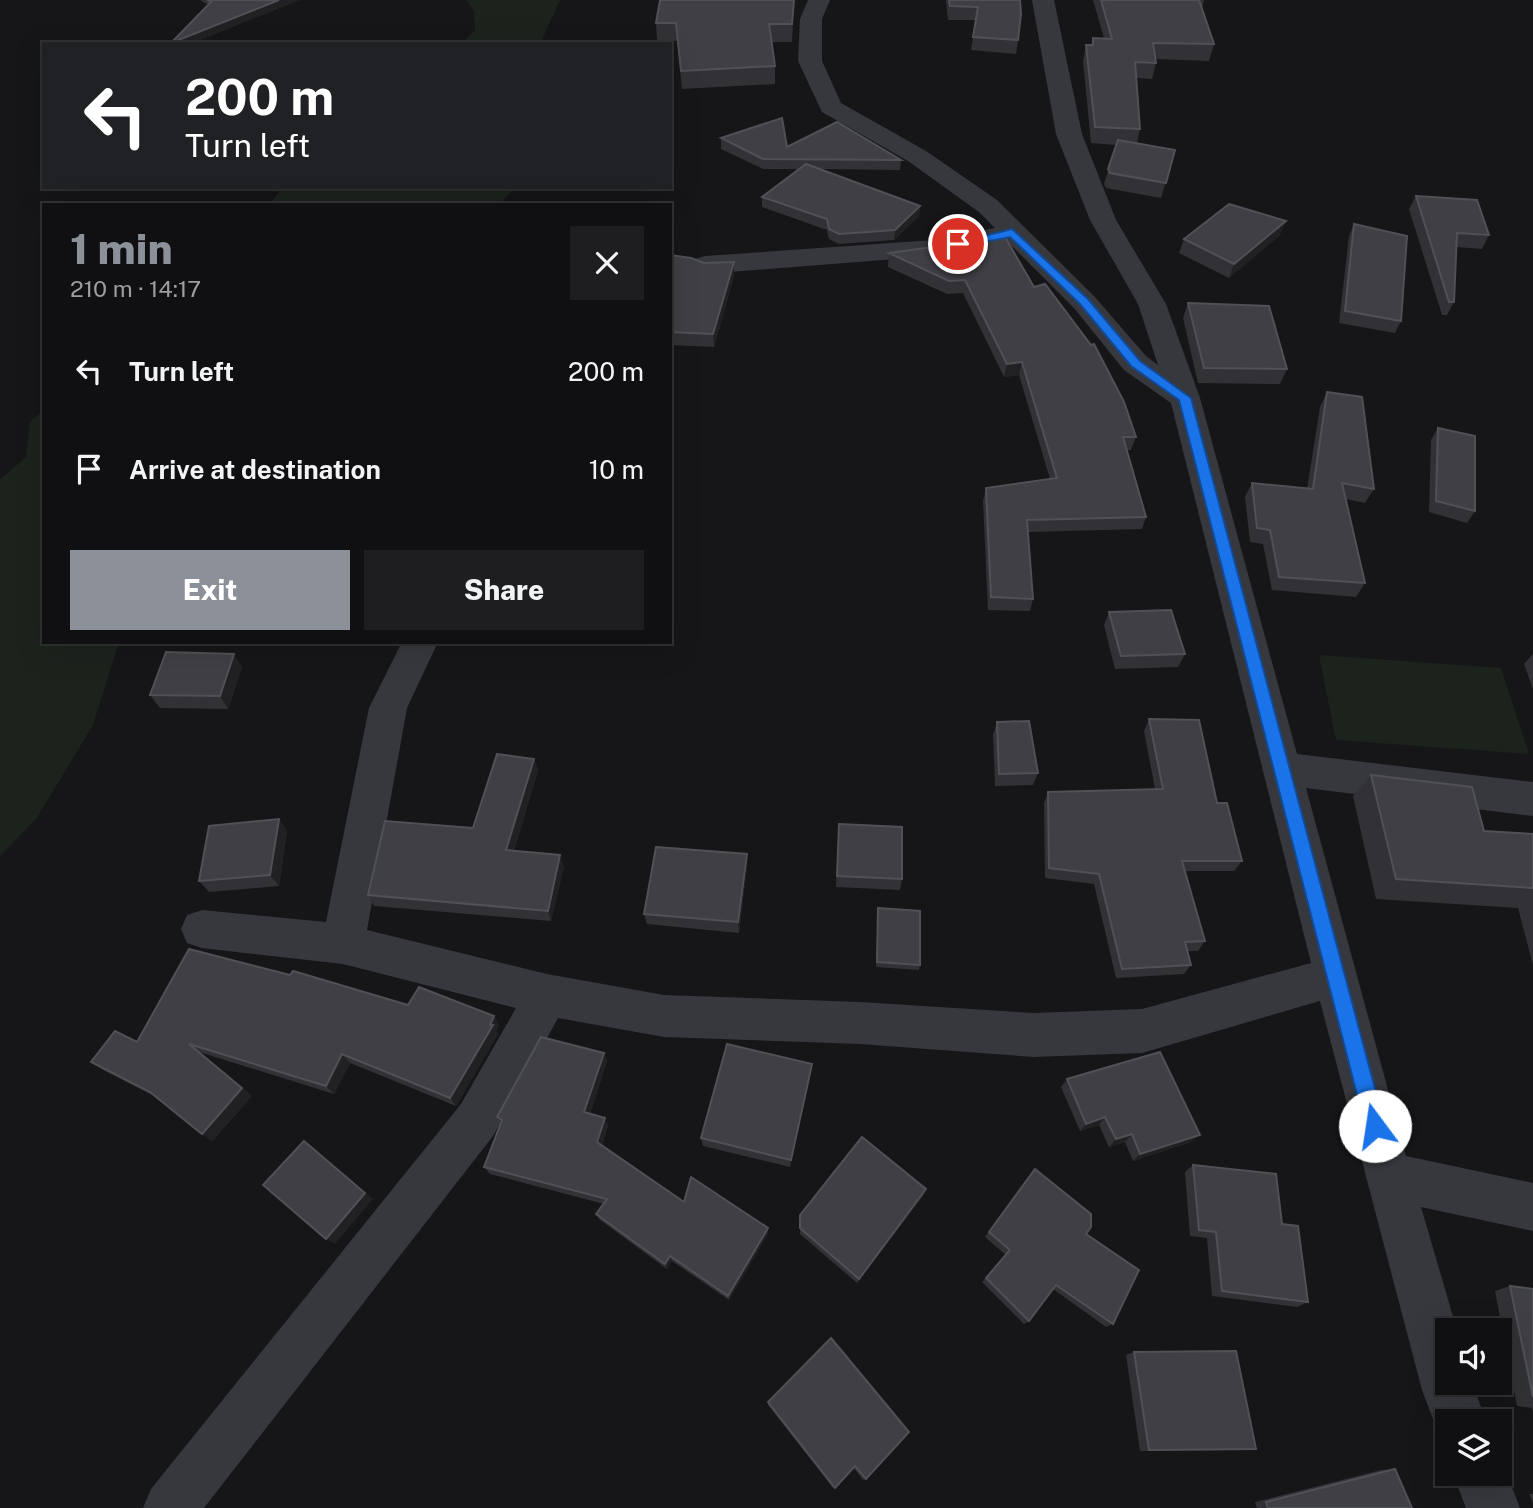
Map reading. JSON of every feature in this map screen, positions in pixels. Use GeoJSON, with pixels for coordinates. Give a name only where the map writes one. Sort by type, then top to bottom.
{"type":"FeatureCollection","features":[{"type":"Feature","properties":{"kind":"street"},"geometry":{"type":"LineString","coordinates":[[819,0],[811,19],[810,61],[831,107],[917,156],[988,206],[1012,233],[1084,302],[1135,363],[1185,398]]}},
{"type":"Feature","properties":{"kind":"street"},"geometry":{"type":"LineString","coordinates":[[1042,0],[1069,134],[1103,220],[1153,304],[1185,398],[1388,1176],[1455,1409]]}},
{"type":"Feature","properties":{"kind":"street"},"geometry":{"type":"LineString","coordinates":[[705,265],[934,248],[1012,233]]}},
{"type":"Feature","properties":{"kind":"street"},"geometry":{"type":"LineString","coordinates":[[343,944],[388,708],[419,644]]}},
{"type":"Feature","properties":{"kind":"street"},"geometry":{"type":"LineString","coordinates":[[1282,769],[1533,799]]}},
{"type":"Feature","properties":{"kind":"street"},"geometry":{"type":"LineString","coordinates":[[202,929],[343,944],[547,995],[664,1016],[860,1023],[1033,1035],[1142,1031],[1337,976]]}},
{"type":"Feature","properties":{"kind":"street"},"geometry":{"type":"LineString","coordinates":[[170,1508],[477,1121],[547,995]]}},
{"type":"Feature","properties":{"kind":"street"},"geometry":{"type":"LineString","coordinates":[[1388,1176],[1533,1207]]}},
{"type":"Feature","properties":{"kind":"street"},"geometry":{"type":"LineString","coordinates":[[1485,1486],[1493,1508]]}},
{"type":"Feature","properties":{"kind":"shaded area"},"geometry":{"type":"Polygon","coordinates":[[[466,0],[560,0],[541,42],[463,42],[475,30],[474,11],[466,0]]]}},
{"type":"Feature","properties":{"kind":"shaded area"},"geometry":{"type":"Polygon","coordinates":[[[281,189],[513,189],[501,203],[271,203],[281,189]]]}},
{"type":"Feature","properties":{"kind":"shaded area"},"geometry":{"type":"Polygon","coordinates":[[[42,412],[42,644],[118,644],[93,725],[36,819],[0,856],[0,480],[26,457],[30,422],[42,412]]]}},
{"type":"Feature","properties":{"kind":"shaded area"},"geometry":{"type":"Polygon","coordinates":[[[1319,655],[1501,668],[1529,754],[1336,740],[1319,655]]]}},
{"type":"Feature","properties":{"kind":"building"},"geometry":{"type":"Polygon","coordinates":[[[208,0],[279,0],[172,42],[211,2],[208,0]]]}},
{"type":"Feature","properties":{"kind":"building"},"geometry":{"type":"Polygon","coordinates":[[[660,0],[794,0],[792,24],[769,24],[775,66],[681,71],[676,23],[656,23],[660,0]]]}},
{"type":"Feature","properties":{"kind":"building"},"geometry":{"type":"Polygon","coordinates":[[[949,0],[1020,0],[1018,40],[973,37],[978,7],[950,6],[949,0]]]}},
{"type":"Feature","properties":{"kind":"building"},"geometry":{"type":"Polygon","coordinates":[[[1101,0],[1199,0],[1214,44],[1153,43],[1156,63],[1135,62],[1140,129],[1095,127],[1086,45],[1093,45],[1093,38],[1112,39],[1101,0]]]}},
{"type":"Feature","properties":{"kind":"building"},"geometry":{"type":"Polygon","coordinates":[[[782,118],[787,147],[837,122],[901,160],[763,159],[721,138],[782,118]]]}},
{"type":"Feature","properties":{"kind":"building"},"geometry":{"type":"Polygon","coordinates":[[[1118,140],[1175,150],[1166,183],[1110,173],[1108,169],[1118,140]]]}},
{"type":"Feature","properties":{"kind":"building"},"geometry":{"type":"Polygon","coordinates":[[[806,164],[920,206],[895,230],[839,234],[829,229],[827,219],[762,197],[806,164]]]}},
{"type":"Feature","properties":{"kind":"building"},"geometry":{"type":"Polygon","coordinates":[[[1416,196],[1477,200],[1489,235],[1457,233],[1454,302],[1449,302],[1416,196]]]}},
{"type":"Feature","properties":{"kind":"building"},"geometry":{"type":"Polygon","coordinates":[[[1229,204],[1286,221],[1234,264],[1184,239],[1229,204]]]}},
{"type":"Feature","properties":{"kind":"building"},"geometry":{"type":"Polygon","coordinates":[[[1354,224],[1407,236],[1401,321],[1345,311],[1354,224]]]}},
{"type":"Feature","properties":{"kind":"building"},"geometry":{"type":"Polygon","coordinates":[[[1005,237],[1034,287],[1045,284],[1091,345],[1094,344],[1124,402],[1136,437],[1123,437],[1146,517],[1027,520],[1033,599],[991,597],[986,488],[1057,478],[1022,362],[1007,364],[965,280],[949,281],[889,253],[1005,237]]]}},
{"type":"Feature","properties":{"kind":"building"},"geometry":{"type":"Polygon","coordinates":[[[672,255],[704,263],[734,262],[713,334],[672,332],[672,255]]]}},
{"type":"Feature","properties":{"kind":"building"},"geometry":{"type":"Polygon","coordinates":[[[1188,303],[1269,306],[1287,369],[1204,368],[1188,303]]]}},
{"type":"Feature","properties":{"kind":"building"},"geometry":{"type":"Polygon","coordinates":[[[1327,392],[1362,397],[1374,489],[1342,483],[1365,583],[1279,577],[1270,530],[1257,528],[1252,483],[1313,489],[1327,392]]]}},
{"type":"Feature","properties":{"kind":"building"},"geometry":{"type":"Polygon","coordinates":[[[1438,428],[1475,436],[1475,511],[1436,501],[1438,428]]]}},
{"type":"Feature","properties":{"kind":"building"},"geometry":{"type":"Polygon","coordinates":[[[1171,610],[1185,654],[1121,656],[1109,612],[1171,610]]]}},
{"type":"Feature","properties":{"kind":"building"},"geometry":{"type":"Polygon","coordinates":[[[166,652],[234,654],[220,696],[150,695],[166,652]]]}},
{"type":"Feature","properties":{"kind":"building"},"geometry":{"type":"Polygon","coordinates":[[[1149,719],[1199,720],[1217,803],[1227,803],[1242,861],[1182,861],[1205,941],[1185,942],[1191,965],[1122,969],[1099,874],[1049,868],[1048,792],[1163,789],[1149,719]]]}},
{"type":"Feature","properties":{"kind":"building"},"geometry":{"type":"Polygon","coordinates":[[[1029,721],[1038,773],[999,774],[997,722],[1029,721]]]}},
{"type":"Feature","properties":{"kind":"building"},"geometry":{"type":"Polygon","coordinates":[[[497,754],[534,759],[506,850],[560,855],[548,911],[368,895],[385,821],[473,828],[497,754]]]}},
{"type":"Feature","properties":{"kind":"building"},"geometry":{"type":"Polygon","coordinates":[[[1371,775],[1472,787],[1484,831],[1533,834],[1533,888],[1396,879],[1371,775]]]}},
{"type":"Feature","properties":{"kind":"building"},"geometry":{"type":"Polygon","coordinates":[[[279,819],[270,875],[199,881],[209,826],[279,819]]]}},
{"type":"Feature","properties":{"kind":"building"},"geometry":{"type":"Polygon","coordinates":[[[839,824],[902,827],[902,879],[837,876],[839,824]]]}},
{"type":"Feature","properties":{"kind":"building"},"geometry":{"type":"Polygon","coordinates":[[[656,847],[747,854],[738,922],[644,914],[656,847]]]}},
{"type":"Feature","properties":{"kind":"building"},"geometry":{"type":"Polygon","coordinates":[[[878,908],[920,911],[920,965],[877,962],[878,908]]]}},
{"type":"Feature","properties":{"kind":"building"},"geometry":{"type":"Polygon","coordinates":[[[189,949],[290,975],[293,971],[408,1005],[419,987],[494,1016],[490,1025],[493,1025],[450,1098],[342,1054],[326,1086],[189,1044],[242,1088],[202,1134],[150,1092],[91,1062],[115,1031],[137,1042],[189,949]]]}},
{"type":"Feature","properties":{"kind":"building"},"geometry":{"type":"Polygon","coordinates":[[[541,1037],[604,1053],[584,1112],[605,1118],[597,1142],[684,1202],[691,1177],[768,1228],[728,1296],[670,1256],[665,1264],[596,1214],[607,1199],[484,1167],[502,1120],[497,1117],[541,1037]]]}},
{"type":"Feature","properties":{"kind":"building"},"geometry":{"type":"Polygon","coordinates":[[[727,1044],[812,1064],[791,1160],[701,1138],[727,1044]]]}},
{"type":"Feature","properties":{"kind":"building"},"geometry":{"type":"Polygon","coordinates":[[[1160,1052],[1200,1135],[1140,1154],[1132,1134],[1116,1139],[1105,1117],[1086,1124],[1067,1079],[1160,1052]]]}},
{"type":"Feature","properties":{"kind":"building"},"geometry":{"type":"Polygon","coordinates":[[[862,1137],[926,1189],[859,1279],[800,1228],[800,1215],[862,1137]]]}},
{"type":"Feature","properties":{"kind":"building"},"geometry":{"type":"Polygon","coordinates":[[[304,1141],[365,1193],[326,1239],[263,1185],[304,1141]]]}},
{"type":"Feature","properties":{"kind":"building"},"geometry":{"type":"Polygon","coordinates":[[[1193,1165],[1276,1174],[1282,1224],[1298,1226],[1308,1302],[1222,1291],[1216,1232],[1199,1230],[1193,1165]]]}},
{"type":"Feature","properties":{"kind":"building"},"geometry":{"type":"Polygon","coordinates":[[[1035,1169],[1091,1214],[1091,1227],[1086,1234],[1139,1270],[1113,1324],[1056,1285],[1029,1321],[986,1278],[1010,1250],[989,1232],[1035,1169]]]}},
{"type":"Feature","properties":{"kind":"building"},"geometry":{"type":"Polygon","coordinates":[[[1510,1286],[1533,1289],[1533,1397],[1510,1286]]]}},
{"type":"Feature","properties":{"kind":"building"},"geometry":{"type":"Polygon","coordinates":[[[831,1338],[909,1432],[866,1479],[855,1466],[835,1488],[768,1402],[831,1338]]]}},
{"type":"Feature","properties":{"kind":"building"},"geometry":{"type":"Polygon","coordinates":[[[1236,1351],[1256,1449],[1149,1450],[1134,1352],[1236,1351]]]}},
{"type":"Feature","properties":{"kind":"building"},"geometry":{"type":"Polygon","coordinates":[[[1395,1469],[1412,1508],[1268,1508],[1266,1502],[1395,1469]]]}},
{"type":"Feature","properties":{"kind":"route"},"geometry":{"type":"LineString","coordinates":[[958,244],[1012,233],[1084,302],[1135,363],[1185,398],[1375,1126]]}}]}
